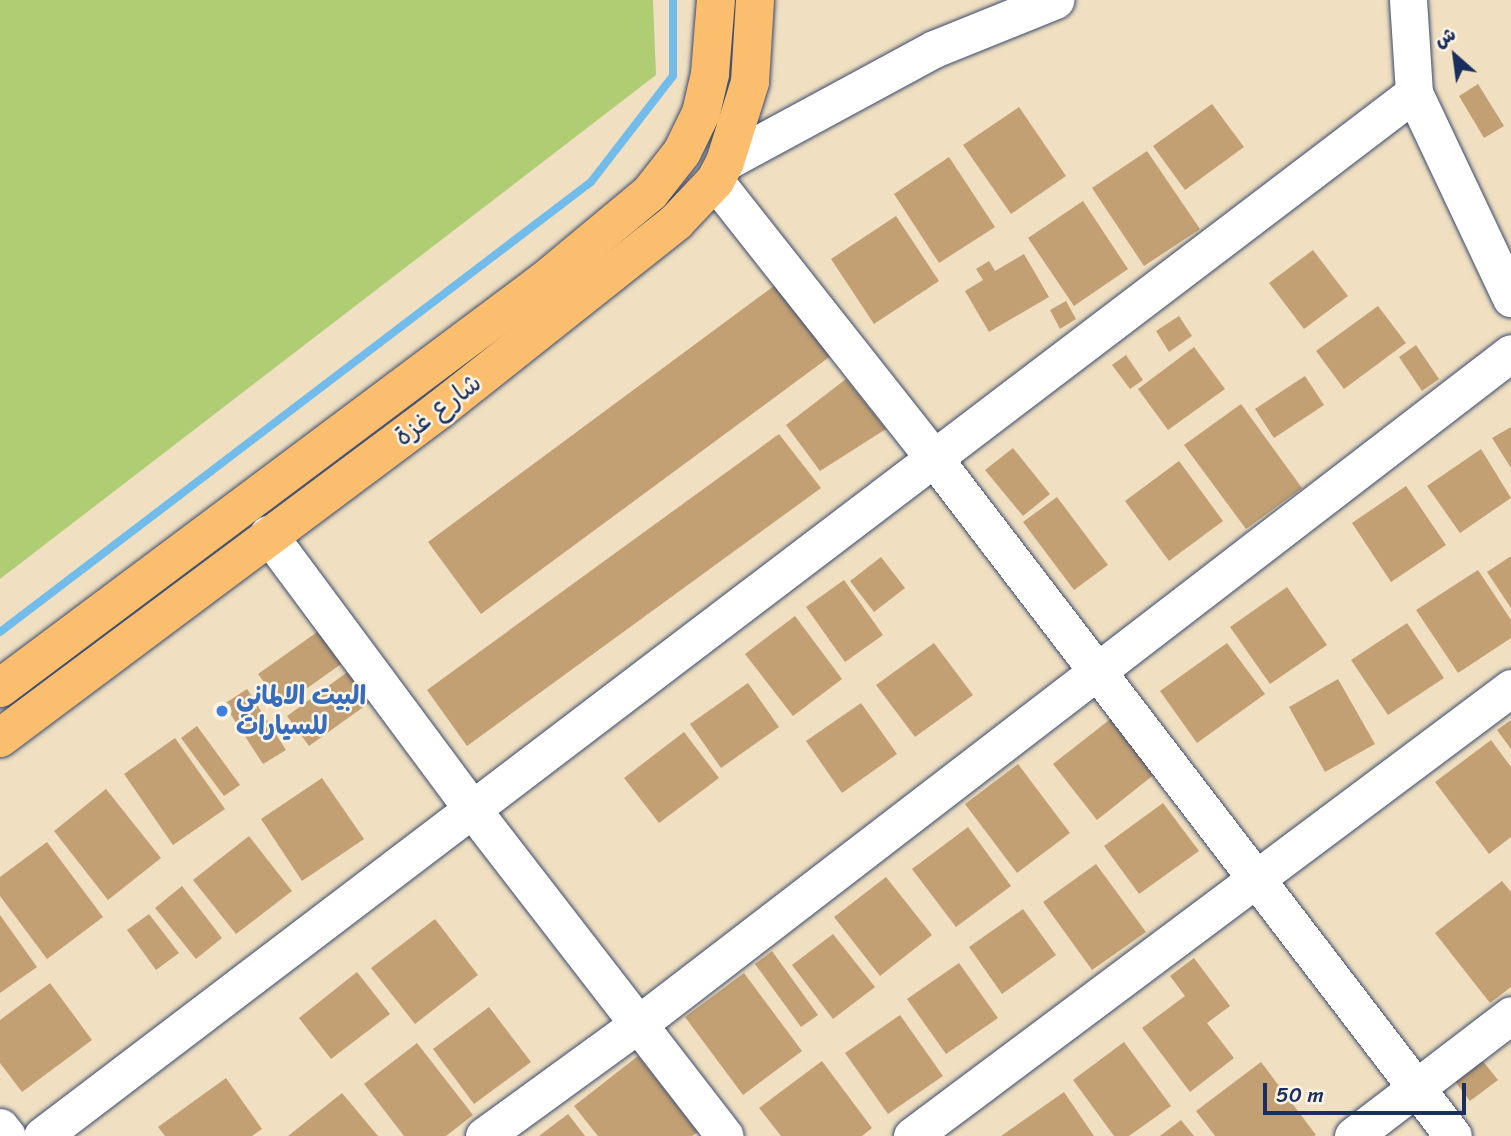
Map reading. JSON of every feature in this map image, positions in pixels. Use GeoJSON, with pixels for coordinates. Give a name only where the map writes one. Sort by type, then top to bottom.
{"type":"FeatureCollection","features":[{"type":"Feature","properties":{"kind":"main road","name":"شارع غزة"},"geometry":{"type":"LineString","coordinates":[[4,678],[544,281],[650,192],[682,152],[701,113],[710,74],[716,0]]}},
{"type":"Feature","properties":{"kind":"main road","name":"شارع غزة"},"geometry":{"type":"LineString","coordinates":[[0,738],[629,263],[720,172],[750,82],[755,0]]}},
{"type":"Feature","properties":{"kind":"street"},"geometry":{"type":"LineString","coordinates":[[1055,0],[934,49],[720,172],[933,457],[1256,877],[1413,1088],[1453,1136]]}},
{"type":"Feature","properties":{"kind":"street"},"geometry":{"type":"LineString","coordinates":[[1408,0],[1414,93],[1511,298]]}},
{"type":"Feature","properties":{"kind":"street"},"geometry":{"type":"LineString","coordinates":[[42,1136],[1414,93]]}},
{"type":"Feature","properties":{"kind":"street"},"geometry":{"type":"LineString","coordinates":[[484,1136],[641,1022],[1511,353]]}},
{"type":"Feature","properties":{"kind":"street"},"geometry":{"type":"LineString","coordinates":[[268,534],[472,809],[641,1022],[725,1136]]}},
{"type":"Feature","properties":{"kind":"street"},"geometry":{"type":"LineString","coordinates":[[4,678],[36,711]]}},
{"type":"Feature","properties":{"kind":"street"},"geometry":{"type":"LineString","coordinates":[[912,1136],[1511,688]]}},
{"type":"Feature","properties":{"kind":"street"},"geometry":{"type":"LineString","coordinates":[[1353,1136],[1511,1015]]}},
{"type":"Feature","properties":{"kind":"street"},"geometry":{"type":"LineString","coordinates":[[0,1128],[7,1136]]}},
{"type":"Feature","properties":{"kind":"green space"},"geometry":{"type":"Polygon","coordinates":[[[0,0],[653,0],[656,75],[0,579],[0,0]]]}},
{"type":"Feature","properties":{"kind":"building"},"geometry":{"type":"Polygon","coordinates":[[[1478,84],[1504,126],[1484,138],[1459,96],[1478,84]]]}},
{"type":"Feature","properties":{"kind":"building"},"geometry":{"type":"Polygon","coordinates":[[[1212,104],[1244,147],[1185,190],[1153,146],[1212,104]]]}},
{"type":"Feature","properties":{"kind":"building"},"geometry":{"type":"Polygon","coordinates":[[[1019,107],[1066,176],[1011,214],[963,145],[1019,107]]]}},
{"type":"Feature","properties":{"kind":"building"},"geometry":{"type":"Polygon","coordinates":[[[1147,151],[1200,229],[1144,266],[1092,188],[1147,151]]]}},
{"type":"Feature","properties":{"kind":"building"},"geometry":{"type":"Polygon","coordinates":[[[949,157],[995,227],[939,263],[894,194],[949,157]]]}},
{"type":"Feature","properties":{"kind":"building"},"geometry":{"type":"Polygon","coordinates":[[[1083,201],[1128,269],[1074,306],[1028,238],[1083,201]]]}},
{"type":"Feature","properties":{"kind":"building"},"geometry":{"type":"Polygon","coordinates":[[[896,216],[939,281],[874,324],[831,259],[896,216]]]}},
{"type":"Feature","properties":{"kind":"building"},"geometry":{"type":"Polygon","coordinates":[[[1313,250],[1348,296],[1304,329],[1269,283],[1313,250]]]}},
{"type":"Feature","properties":{"kind":"building"},"geometry":{"type":"Polygon","coordinates":[[[1024,254],[1049,297],[989,332],[965,291],[983,280],[976,269],[989,261],[995,271],[1024,254]]]}},
{"type":"Feature","properties":{"kind":"building"},"geometry":{"type":"Polygon","coordinates":[[[778,283],[832,355],[481,614],[428,542],[778,283]]]}},
{"type":"Feature","properties":{"kind":"building"},"geometry":{"type":"Polygon","coordinates":[[[1066,301],[1076,319],[1060,329],[1050,310],[1066,301]]]}},
{"type":"Feature","properties":{"kind":"building"},"geometry":{"type":"Polygon","coordinates":[[[1378,306],[1406,343],[1344,389],[1316,351],[1378,306]]]}},
{"type":"Feature","properties":{"kind":"building"},"geometry":{"type":"Polygon","coordinates":[[[1179,316],[1192,336],[1169,352],[1156,331],[1179,316]]]}},
{"type":"Feature","properties":{"kind":"building"},"geometry":{"type":"Polygon","coordinates":[[[1416,345],[1439,379],[1422,391],[1399,357],[1416,345]]]}},
{"type":"Feature","properties":{"kind":"building"},"geometry":{"type":"Polygon","coordinates":[[[1194,347],[1225,389],[1168,430],[1138,389],[1194,347]]]}},
{"type":"Feature","properties":{"kind":"building"},"geometry":{"type":"Polygon","coordinates":[[[1126,355],[1143,380],[1130,389],[1112,365],[1126,355]]]}},
{"type":"Feature","properties":{"kind":"building"},"geometry":{"type":"Polygon","coordinates":[[[1305,376],[1324,405],[1274,438],[1255,409],[1305,376]]]}},
{"type":"Feature","properties":{"kind":"building"},"geometry":{"type":"Polygon","coordinates":[[[846,379],[886,429],[820,471],[786,425],[846,379]]]}},
{"type":"Feature","properties":{"kind":"building"},"geometry":{"type":"Polygon","coordinates":[[[1241,404],[1302,488],[1246,529],[1184,445],[1241,404]]]}},
{"type":"Feature","properties":{"kind":"building"},"geometry":{"type":"Polygon","coordinates":[[[1511,427],[1511,468],[1492,438],[1511,427]]]}},
{"type":"Feature","properties":{"kind":"building"},"geometry":{"type":"Polygon","coordinates":[[[779,434],[821,488],[467,746],[427,690],[779,434]]]}},
{"type":"Feature","properties":{"kind":"building"},"geometry":{"type":"Polygon","coordinates":[[[1013,448],[1050,494],[1023,516],[985,470],[1013,448]]]}},
{"type":"Feature","properties":{"kind":"building"},"geometry":{"type":"Polygon","coordinates":[[[1481,449],[1511,498],[1460,533],[1427,486],[1481,449]]]}},
{"type":"Feature","properties":{"kind":"building"},"geometry":{"type":"Polygon","coordinates":[[[1179,461],[1223,521],[1169,561],[1125,501],[1179,461]]]}},
{"type":"Feature","properties":{"kind":"building"},"geometry":{"type":"Polygon","coordinates":[[[1406,486],[1446,545],[1391,582],[1352,523],[1406,486]]]}},
{"type":"Feature","properties":{"kind":"building"},"geometry":{"type":"Polygon","coordinates":[[[1057,497],[1108,565],[1074,590],[1023,522],[1057,497]]]}},
{"type":"Feature","properties":{"kind":"building"},"geometry":{"type":"Polygon","coordinates":[[[1511,556],[1511,608],[1487,572],[1511,556]]]}},
{"type":"Feature","properties":{"kind":"building"},"geometry":{"type":"Polygon","coordinates":[[[881,557],[905,588],[874,612],[850,581],[881,557]]]}},
{"type":"Feature","properties":{"kind":"building"},"geometry":{"type":"Polygon","coordinates":[[[1478,570],[1511,620],[1511,638],[1458,673],[1416,610],[1478,570]]]}},
{"type":"Feature","properties":{"kind":"building"},"geometry":{"type":"Polygon","coordinates":[[[844,580],[883,635],[845,662],[806,607],[844,580]]]}},
{"type":"Feature","properties":{"kind":"building"},"geometry":{"type":"Polygon","coordinates":[[[1287,587],[1327,645],[1270,684],[1230,627],[1287,587]]]}},
{"type":"Feature","properties":{"kind":"building"},"geometry":{"type":"Polygon","coordinates":[[[795,616],[842,679],[793,716],[745,654],[795,616]]]}},
{"type":"Feature","properties":{"kind":"building"},"geometry":{"type":"Polygon","coordinates":[[[1407,623],[1444,678],[1388,715],[1351,660],[1407,623]]]}},
{"type":"Feature","properties":{"kind":"building"},"geometry":{"type":"Polygon","coordinates":[[[327,625],[351,657],[282,706],[258,674],[327,625]]]}},
{"type":"Feature","properties":{"kind":"building"},"geometry":{"type":"Polygon","coordinates":[[[934,643],[973,695],[915,737],[876,685],[934,643]]]}},
{"type":"Feature","properties":{"kind":"building"},"geometry":{"type":"Polygon","coordinates":[[[1227,643],[1265,694],[1197,743],[1160,691],[1227,643]]]}},
{"type":"Feature","properties":{"kind":"building"},"geometry":{"type":"Polygon","coordinates":[[[353,668],[376,698],[309,746],[287,716],[353,668]]]}},
{"type":"Feature","properties":{"kind":"building"},"geometry":{"type":"Polygon","coordinates":[[[1338,679],[1375,744],[1325,772],[1289,707],[1338,679]]]}},
{"type":"Feature","properties":{"kind":"building"},"geometry":{"type":"Polygon","coordinates":[[[748,683],[779,727],[721,768],[690,724],[748,683]]]}},
{"type":"Feature","properties":{"kind":"building"},"geometry":{"type":"Polygon","coordinates":[[[247,689],[286,750],[263,764],[224,704],[247,689]]]}},
{"type":"Feature","properties":{"kind":"building"},"geometry":{"type":"Polygon","coordinates":[[[861,703],[897,754],[842,793],[806,741],[861,703]]]}},
{"type":"Feature","properties":{"kind":"building"},"geometry":{"type":"Polygon","coordinates":[[[1113,717],[1156,773],[1097,820],[1053,764],[1113,717]]]}},
{"type":"Feature","properties":{"kind":"building"},"geometry":{"type":"Polygon","coordinates":[[[1511,720],[1511,749],[1497,730],[1511,720]]]}},
{"type":"Feature","properties":{"kind":"building"},"geometry":{"type":"Polygon","coordinates":[[[197,726],[240,785],[224,796],[181,738],[197,726]]]}},
{"type":"Feature","properties":{"kind":"building"},"geometry":{"type":"Polygon","coordinates":[[[684,732],[719,778],[659,823],[624,778],[684,732]]]}},
{"type":"Feature","properties":{"kind":"building"},"geometry":{"type":"Polygon","coordinates":[[[175,738],[225,809],[173,845],[124,774],[175,738]]]}},
{"type":"Feature","properties":{"kind":"building"},"geometry":{"type":"Polygon","coordinates":[[[1491,740],[1511,767],[1511,837],[1489,854],[1435,782],[1491,740]]]}},
{"type":"Feature","properties":{"kind":"building"},"geometry":{"type":"Polygon","coordinates":[[[1018,764],[1070,833],[1017,873],[965,804],[1018,764]]]}},
{"type":"Feature","properties":{"kind":"building"},"geometry":{"type":"Polygon","coordinates":[[[322,778],[364,839],[302,881],[261,819],[322,778]]]}},
{"type":"Feature","properties":{"kind":"building"},"geometry":{"type":"Polygon","coordinates":[[[106,789],[161,858],[108,900],[54,831],[106,789]]]}},
{"type":"Feature","properties":{"kind":"building"},"geometry":{"type":"Polygon","coordinates":[[[1163,803],[1199,851],[1139,894],[1104,846],[1163,803]]]}},
{"type":"Feature","properties":{"kind":"building"},"geometry":{"type":"Polygon","coordinates":[[[968,827],[1011,886],[956,927],[912,869],[968,827]]]}},
{"type":"Feature","properties":{"kind":"building"},"geometry":{"type":"Polygon","coordinates":[[[249,836],[292,891],[236,934],[193,880],[249,836]]]}},
{"type":"Feature","properties":{"kind":"building"},"geometry":{"type":"Polygon","coordinates":[[[47,842],[103,917],[47,959],[0,896],[0,877],[47,842]]]}},
{"type":"Feature","properties":{"kind":"building"},"geometry":{"type":"Polygon","coordinates":[[[1096,864],[1146,932],[1092,970],[1043,902],[1096,864]]]}},
{"type":"Feature","properties":{"kind":"building"},"geometry":{"type":"Polygon","coordinates":[[[886,877],[932,935],[880,976],[834,917],[886,877]]]}},
{"type":"Feature","properties":{"kind":"building"},"geometry":{"type":"Polygon","coordinates":[[[1502,881],[1511,892],[1511,987],[1490,1003],[1435,933],[1502,881]]]}},
{"type":"Feature","properties":{"kind":"building"},"geometry":{"type":"Polygon","coordinates":[[[182,886],[222,938],[196,959],[155,908],[182,886]]]}},
{"type":"Feature","properties":{"kind":"building"},"geometry":{"type":"Polygon","coordinates":[[[1023,909],[1056,955],[1002,994],[969,947],[1023,909]]]}},
{"type":"Feature","properties":{"kind":"building"},"geometry":{"type":"Polygon","coordinates":[[[149,914],[179,953],[156,970],[127,930],[149,914]]]}},
{"type":"Feature","properties":{"kind":"building"},"geometry":{"type":"Polygon","coordinates":[[[0,915],[37,967],[0,993],[0,915]]]}},
{"type":"Feature","properties":{"kind":"building"},"geometry":{"type":"Polygon","coordinates":[[[435,919],[478,975],[415,1024],[371,968],[435,919]]]}},
{"type":"Feature","properties":{"kind":"building"},"geometry":{"type":"Polygon","coordinates":[[[833,934],[875,987],[833,1019],[792,965],[833,934]]]}},
{"type":"Feature","properties":{"kind":"building"},"geometry":{"type":"Polygon","coordinates":[[[772,951],[818,1015],[801,1027],[755,964],[772,951]]]}},
{"type":"Feature","properties":{"kind":"building"},"geometry":{"type":"Polygon","coordinates":[[[1194,958],[1230,1006],[1207,1023],[1234,1058],[1190,1092],[1142,1028],[1185,996],[1170,976],[1194,958]]]}},
{"type":"Feature","properties":{"kind":"building"},"geometry":{"type":"Polygon","coordinates":[[[959,963],[998,1018],[946,1054],[907,999],[959,963]]]}},
{"type":"Feature","properties":{"kind":"building"},"geometry":{"type":"Polygon","coordinates":[[[357,972],[390,1014],[331,1059],[299,1018],[357,972]]]}},
{"type":"Feature","properties":{"kind":"building"},"geometry":{"type":"Polygon","coordinates":[[[744,973],[802,1051],[743,1095],[685,1017],[744,973]]]}},
{"type":"Feature","properties":{"kind":"building"},"geometry":{"type":"Polygon","coordinates":[[[50,983],[92,1040],[22,1092],[0,1063],[0,1020],[50,983]]]}},
{"type":"Feature","properties":{"kind":"building"},"geometry":{"type":"Polygon","coordinates":[[[489,1007],[531,1062],[474,1104],[433,1049],[489,1007]]]}},
{"type":"Feature","properties":{"kind":"building"},"geometry":{"type":"Polygon","coordinates":[[[900,1015],[943,1076],[888,1114],[845,1053],[900,1015]]]}},
{"type":"Feature","properties":{"kind":"building"},"geometry":{"type":"Polygon","coordinates":[[[1124,1042],[1171,1106],[1129,1136],[1114,1136],[1073,1080],[1124,1042]]]}},
{"type":"Feature","properties":{"kind":"building"},"geometry":{"type":"Polygon","coordinates":[[[417,1043],[473,1115],[446,1136],[404,1136],[364,1084],[417,1043]]]}},
{"type":"Feature","properties":{"kind":"building"},"geometry":{"type":"Polygon","coordinates":[[[638,1056],[698,1132],[692,1136],[598,1136],[574,1106],[638,1056]]]}},
{"type":"Feature","properties":{"kind":"building"},"geometry":{"type":"Polygon","coordinates":[[[1482,1060],[1498,1080],[1470,1101],[1454,1080],[1482,1060]]]}},
{"type":"Feature","properties":{"kind":"building"},"geometry":{"type":"Polygon","coordinates":[[[822,1061],[872,1128],[862,1136],[781,1136],[759,1108],[822,1061]]]}},
{"type":"Feature","properties":{"kind":"building"},"geometry":{"type":"Polygon","coordinates":[[[1261,1062],[1316,1135],[1215,1136],[1196,1111],[1261,1062]]]}},
{"type":"Feature","properties":{"kind":"building"},"geometry":{"type":"Polygon","coordinates":[[[226,1078],[262,1129],[252,1136],[165,1136],[158,1127],[226,1078]]]}},
{"type":"Feature","properties":{"kind":"building"},"geometry":{"type":"Polygon","coordinates":[[[1064,1092],[1094,1136],[1001,1136],[1064,1092]]]}},
{"type":"Feature","properties":{"kind":"building"},"geometry":{"type":"Polygon","coordinates":[[[342,1093],[378,1136],[288,1136],[342,1093]]]}},
{"type":"Feature","properties":{"kind":"building"},"geometry":{"type":"Polygon","coordinates":[[[568,1114],[585,1136],[539,1136],[568,1114]]]}},
{"type":"Feature","properties":{"kind":"building"},"geometry":{"type":"Polygon","coordinates":[[[1181,1120],[1194,1136],[1160,1136],[1181,1120]]]}},
{"type":"Feature","properties":{"kind":"waterway"},"geometry":{"type":"LineString","coordinates":[[0,632],[591,182],[673,76],[673,0]]}},
{"type":"Feature","properties":{"kind":"place","name":"البيت الالماني للسيارات"},"geometry":{"type":"Point","coordinates":[222,711]}}]}
